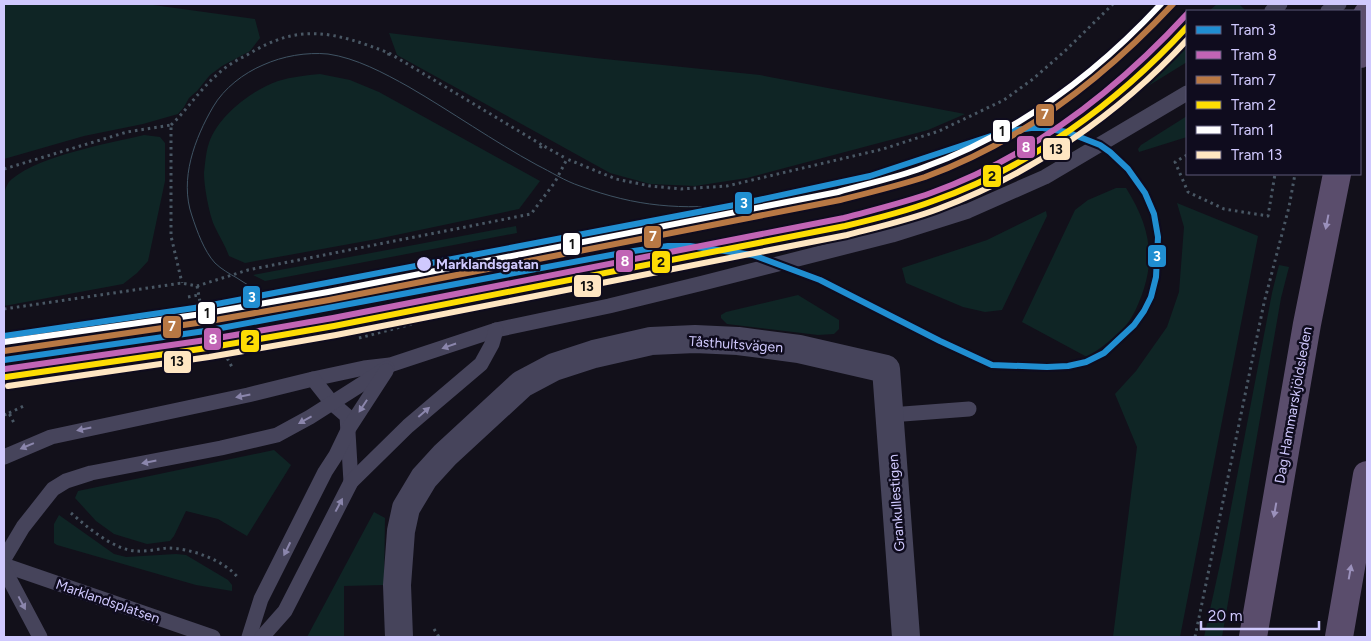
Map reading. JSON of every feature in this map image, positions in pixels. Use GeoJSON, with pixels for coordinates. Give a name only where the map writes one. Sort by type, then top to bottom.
{"type":"FeatureCollection","features":[{"type":"Feature","properties":{"kind":"main road"},"geometry":{"type":"LineString","coordinates":[[1361,48],[1367,15]]}},
{"type":"Feature","properties":{"kind":"main road","name":"Dag Hammarskjöldsleden"},"geometry":{"type":"LineString","coordinates":[[1254,637],[1307,324],[1336,175]]}},
{"type":"Feature","properties":{"kind":"main road"},"geometry":{"type":"LineString","coordinates":[[1339,637],[1367,475]]}},
{"type":"Feature","properties":{"kind":"street","name":"Tåsthultsvägen"},"geometry":{"type":"LineString","coordinates":[[399,637],[397,585],[401,531],[406,508],[424,478],[440,460],[522,384],[554,367],[594,354],[651,341],[695,339],[738,341],[799,349],[886,369]]}},
{"type":"Feature","properties":{"kind":"street","name":"Grankullestigen"},"geometry":{"type":"LineString","coordinates":[[886,369],[906,637]]}},
{"type":"Feature","properties":{"kind":"lane"},"geometry":{"type":"LineString","coordinates":[[4,457],[51,436],[248,395],[364,368],[390,365],[496,330],[609,306],[892,235],[968,210],[1045,177],[1184,93]]}},
{"type":"Feature","properties":{"kind":"lane"},"geometry":{"type":"LineString","coordinates":[[262,637],[285,611],[351,482],[401,433],[480,364],[492,344],[496,330]]}},
{"type":"Feature","properties":{"kind":"lane"},"geometry":{"type":"LineString","coordinates":[[4,559],[23,527],[53,490],[66,481],[91,473],[221,448],[277,435],[310,417],[390,365]]}},
{"type":"Feature","properties":{"kind":"lane"},"geometry":{"type":"LineString","coordinates":[[249,637],[261,599],[325,472],[336,455],[349,428],[390,365]]}},
{"type":"Feature","properties":{"kind":"lane"},"geometry":{"type":"LineString","coordinates":[[313,379],[332,403],[346,416],[349,428],[351,482]]}},
{"type":"Feature","properties":{"kind":"lane"},"geometry":{"type":"LineString","coordinates":[[890,415],[969,409]]}},
{"type":"Feature","properties":{"kind":"lane","name":"Marklandsplatsen"},"geometry":{"type":"LineString","coordinates":[[4,565],[213,637]]}},
{"type":"Feature","properties":{"kind":"lane"},"geometry":{"type":"LineString","coordinates":[[4,569],[40,637]]}},
{"type":"Feature","properties":{"kind":"path"},"geometry":{"type":"LineString","coordinates":[[4,169],[127,132],[171,125],[186,111],[219,72],[268,42],[290,36],[321,33],[355,40],[389,53],[541,147],[616,178],[650,186],[681,189],[727,186],[883,148],[939,131],[1004,100],[1033,79],[1113,4]]}},
{"type":"Feature","properties":{"kind":"path"},"geometry":{"type":"LineString","coordinates":[[388,58],[389,53]]}},
{"type":"Feature","properties":{"kind":"path"},"geometry":{"type":"LineString","coordinates":[[171,125],[171,236],[182,283]]}},
{"type":"Feature","properties":{"kind":"path"},"geometry":{"type":"LineString","coordinates":[[1186,156],[1176,162],[1188,192],[1224,209],[1268,216],[1275,175]]}},
{"type":"Feature","properties":{"kind":"path"},"geometry":{"type":"LineString","coordinates":[[4,309],[182,283],[198,286],[248,270],[531,214],[555,182],[567,159]]}},
{"type":"Feature","properties":{"kind":"path"},"geometry":{"type":"LineString","coordinates":[[1195,637],[1264,303],[1289,207],[1295,175]]}},
{"type":"Feature","properties":{"kind":"path"},"geometry":{"type":"LineString","coordinates":[[192,345],[208,343],[198,286]]}},
{"type":"Feature","properties":{"kind":"path"},"geometry":{"type":"LineString","coordinates":[[188,297],[199,296]]}},
{"type":"Feature","properties":{"kind":"path"},"geometry":{"type":"LineString","coordinates":[[9,413],[26,405]]}},
{"type":"Feature","properties":{"kind":"path"},"geometry":{"type":"LineString","coordinates":[[53,490],[69,512],[92,531],[110,542],[135,552],[168,548],[199,553],[233,571],[248,593],[261,599]]}},
{"type":"Feature","properties":{"kind":"green space"},"geometry":{"type":"Polygon","coordinates":[[[4,4],[146,4],[255,19],[260,38],[250,51],[222,66],[210,75],[189,98],[178,114],[143,124],[84,136],[4,159],[4,4]]]}},
{"type":"Feature","properties":{"kind":"green space"},"geometry":{"type":"Polygon","coordinates":[[[1217,4],[1239,4],[1245,10],[1210,10],[1217,4]]]}},
{"type":"Feature","properties":{"kind":"green space"},"geometry":{"type":"Polygon","coordinates":[[[389,33],[595,58],[760,75],[965,114],[928,130],[747,178],[695,186],[650,184],[610,173],[397,55],[389,33]]]}},
{"type":"Feature","properties":{"kind":"green space"},"geometry":{"type":"Polygon","coordinates":[[[1186,35],[1186,63],[1093,120],[1146,75],[1186,35]]]}},
{"type":"Feature","properties":{"kind":"green space"},"geometry":{"type":"Polygon","coordinates":[[[320,74],[350,80],[379,92],[540,181],[519,209],[377,239],[245,263],[229,256],[212,220],[205,185],[206,154],[213,133],[237,105],[268,85],[299,76],[320,74]]]}},
{"type":"Feature","properties":{"kind":"green space"},"geometry":{"type":"Polygon","coordinates":[[[1186,117],[1186,137],[1139,152],[1138,149],[1141,145],[1186,117]]]}},
{"type":"Feature","properties":{"kind":"green space"},"geometry":{"type":"Polygon","coordinates":[[[144,135],[160,137],[165,143],[165,181],[148,261],[123,284],[4,306],[4,196],[9,182],[24,171],[57,157],[144,135]]]}},
{"type":"Feature","properties":{"kind":"green space"},"geometry":{"type":"Polygon","coordinates":[[[1116,188],[1126,188],[1141,216],[1148,244],[1148,272],[1139,302],[1127,324],[1113,338],[1087,357],[1022,322],[1075,210],[1088,200],[1116,188]]]}},
{"type":"Feature","properties":{"kind":"green space"},"geometry":{"type":"Polygon","coordinates":[[[1177,203],[1258,236],[1180,637],[1113,637],[1137,447],[1115,394],[1136,371],[1167,327],[1179,292],[1184,227],[1177,203]]]}},
{"type":"Feature","properties":{"kind":"green space"},"geometry":{"type":"Polygon","coordinates":[[[1046,211],[1047,216],[1002,310],[985,312],[963,307],[906,283],[902,268],[987,240],[1046,211]]]}},
{"type":"Feature","properties":{"kind":"green space"},"geometry":{"type":"Polygon","coordinates":[[[516,226],[517,233],[265,281],[253,275],[516,226]]]}},
{"type":"Feature","properties":{"kind":"green space"},"geometry":{"type":"Polygon","coordinates":[[[1279,265],[1289,267],[1281,298],[1222,637],[1204,637],[1222,555],[1279,265]]]}},
{"type":"Feature","properties":{"kind":"green space"},"geometry":{"type":"Polygon","coordinates":[[[798,295],[839,320],[839,329],[834,334],[818,335],[727,324],[721,318],[721,315],[726,312],[798,295]]]}},
{"type":"Feature","properties":{"kind":"green space"},"geometry":{"type":"Polygon","coordinates":[[[274,450],[291,465],[247,536],[218,519],[186,511],[170,541],[147,544],[114,534],[96,521],[75,498],[78,491],[274,450]]]}},
{"type":"Feature","properties":{"kind":"green space"},"geometry":{"type":"Polygon","coordinates":[[[374,512],[385,518],[384,585],[344,586],[344,637],[307,637],[374,512]]]}},
{"type":"Feature","properties":{"kind":"green space"},"geometry":{"type":"Polygon","coordinates":[[[59,515],[114,554],[126,557],[186,555],[228,580],[232,585],[232,591],[196,585],[57,545],[54,543],[54,524],[59,515]]]}},
{"type":"Feature","properties":{"kind":"tram line","name":"1"},"geometry":{"type":"LineString","coordinates":[[4,342],[202,314],[328,292],[838,192],[901,175],[956,154],[1021,120],[1081,78],[1109,55],[1161,4]]}},
{"type":"Feature","properties":{"kind":"tram line","name":"7"},"geometry":{"type":"LineString","coordinates":[[4,351],[204,322],[329,300],[840,200],[925,177],[995,146],[1059,105],[1119,57],[1173,4]]}},
{"type":"Feature","properties":{"kind":"tram line","name":"8"},"geometry":{"type":"LineString","coordinates":[[5,369],[206,340],[333,318],[844,218],[910,200],[968,178],[1003,161],[1070,119],[1131,69],[1186,15]]}},
{"type":"Feature","properties":{"kind":"tram line","name":"2"},"geometry":{"type":"LineString","coordinates":[[6,377],[207,348],[334,326],[845,226],[900,212],[969,187],[1038,151],[1102,106],[1132,81],[1186,28]]}},
{"type":"Feature","properties":{"kind":"tram line","name":"13"},"geometry":{"type":"LineString","coordinates":[[8,386],[209,357],[336,335],[847,235],[905,220],[973,195],[1040,160],[1103,117],[1133,93],[1186,41]]}},
{"type":"Feature","properties":{"kind":"tram line"},"geometry":{"type":"LineString","coordinates":[[331,309],[304,306],[260,292],[220,267],[204,247],[188,202],[188,173],[191,159],[200,132],[213,107],[229,87],[249,72],[287,57],[303,54],[328,54],[370,67],[409,87],[537,165],[569,182],[601,193],[640,203],[659,205],[698,207],[740,204]]}},
{"type":"Feature","properties":{"kind":"tram line","name":"3"},"geometry":{"type":"LineString","coordinates":[[4,336],[201,307],[740,204],[870,176],[1003,132],[1031,128],[1067,132],[1100,145],[1110,152],[1128,169],[1145,193],[1154,214],[1158,237],[1156,277],[1151,297],[1144,311],[1134,325],[1104,353],[1086,362],[1068,366],[992,365],[940,341],[820,280],[753,255],[690,246],[668,246],[627,252],[205,331],[4,360]]}},
{"type":"Feature","properties":{"kind":"place","name":"Marklandsgatan"},"geometry":{"type":"Point","coordinates":[424,264]}}]}
